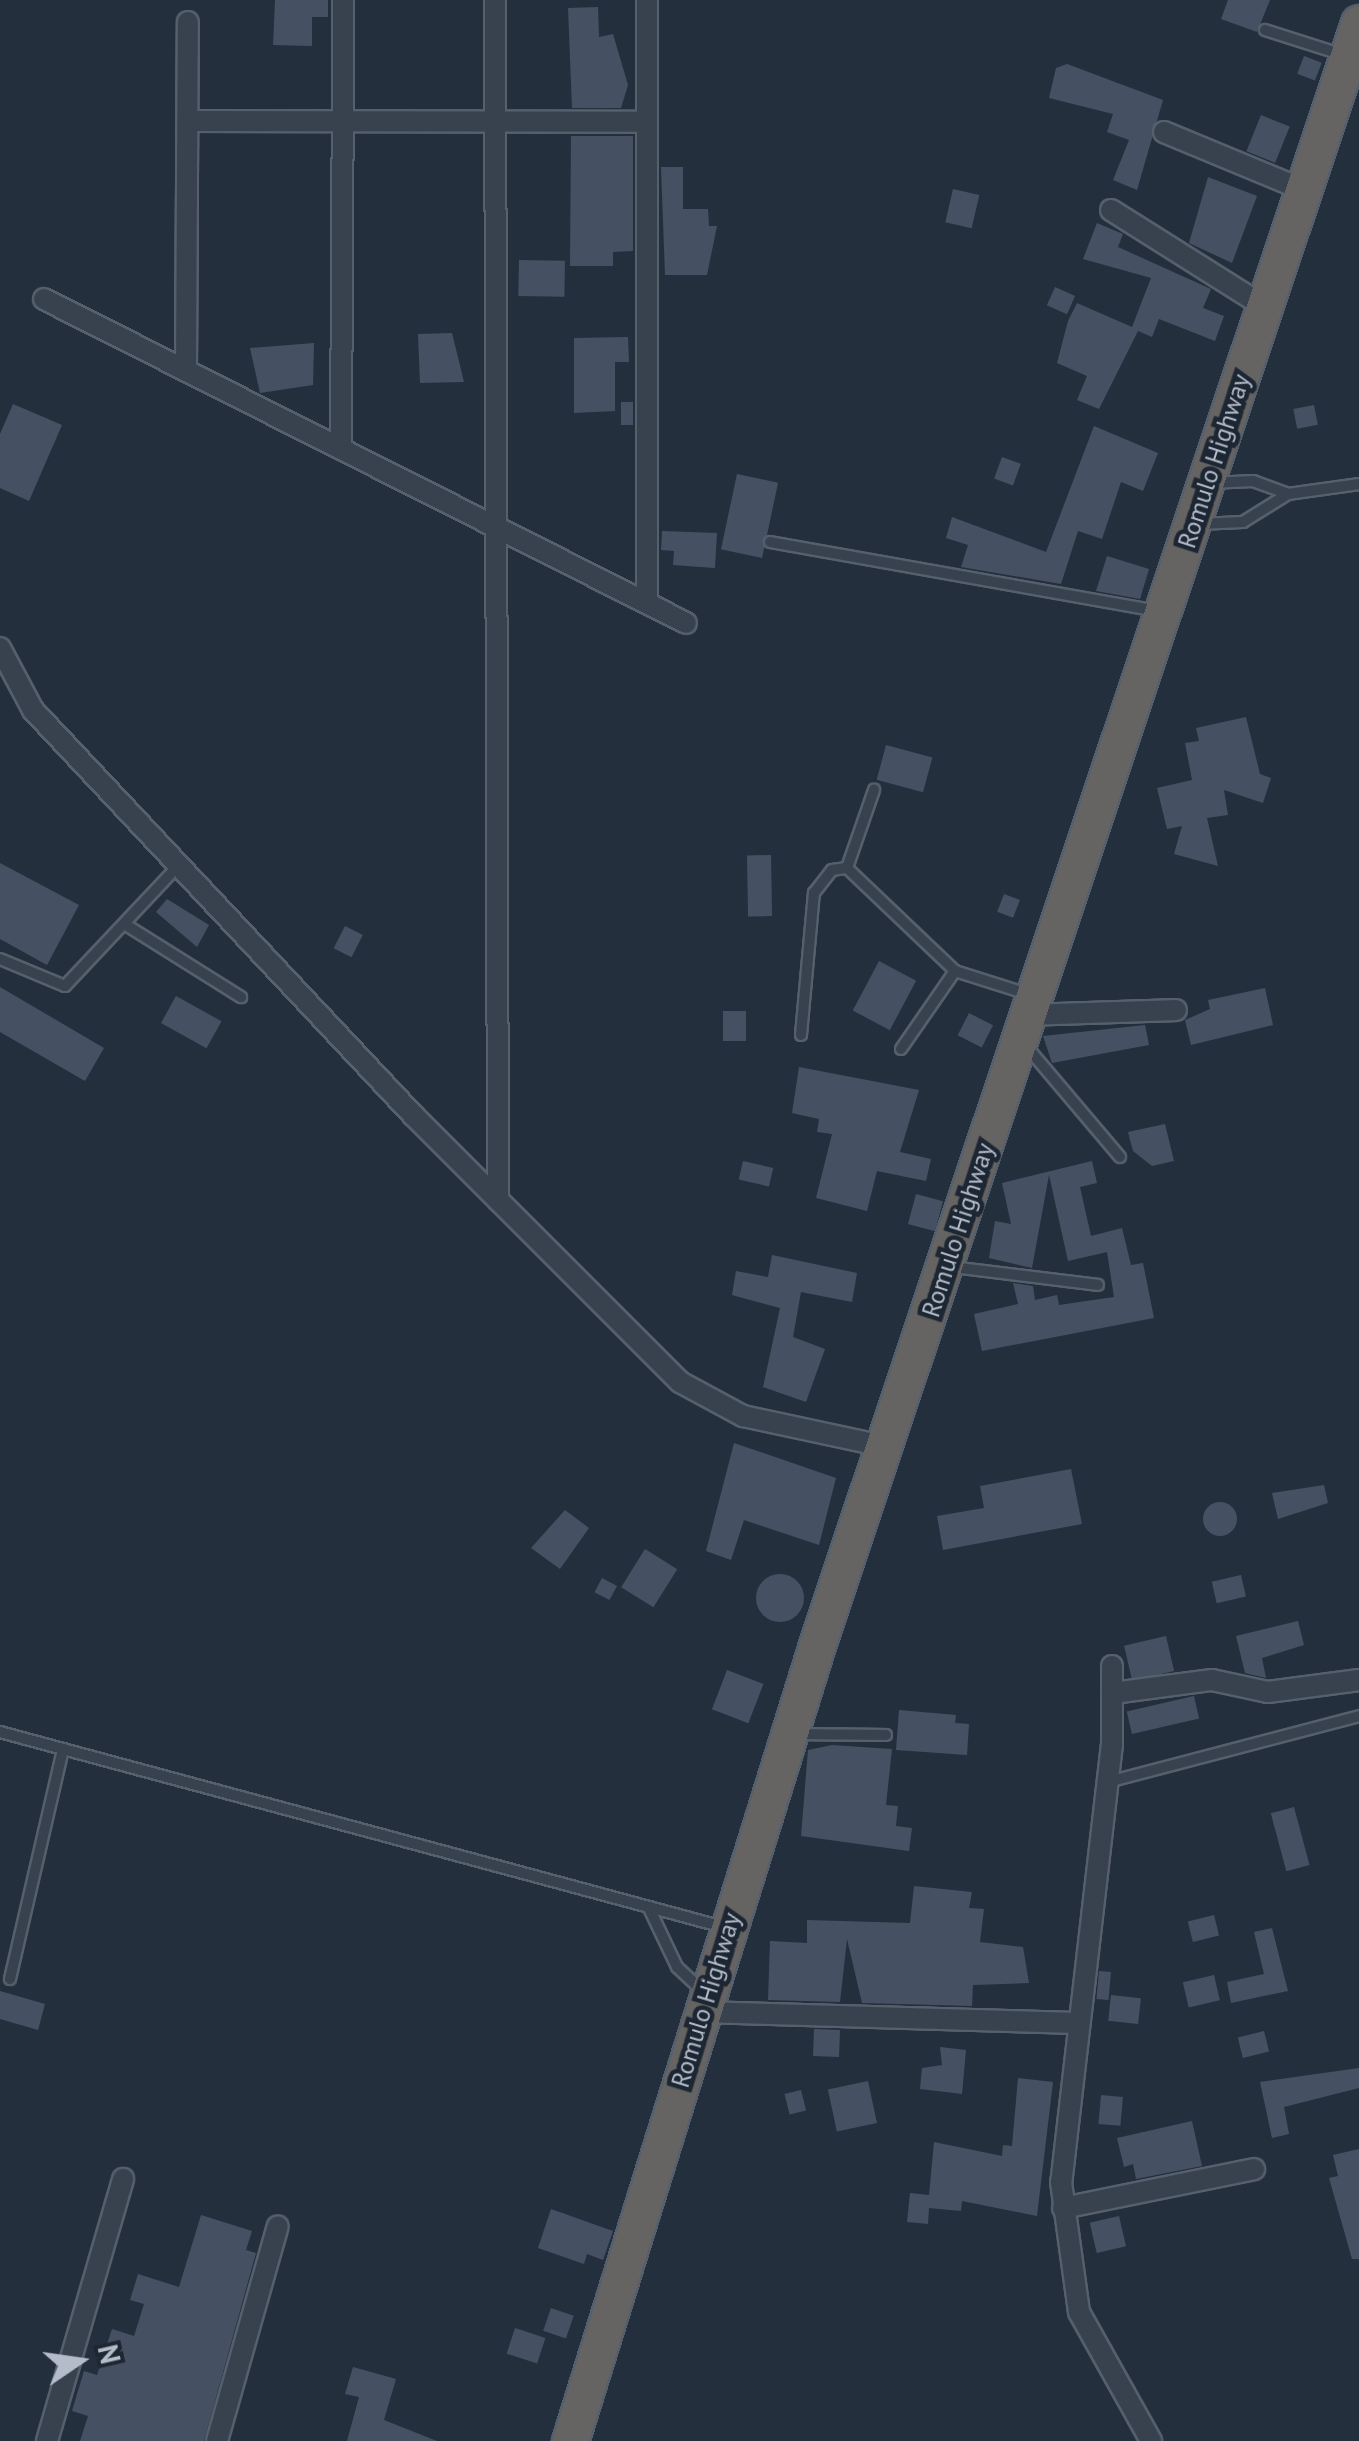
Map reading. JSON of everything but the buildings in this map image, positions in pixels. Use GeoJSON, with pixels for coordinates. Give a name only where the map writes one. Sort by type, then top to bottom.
{"type":"FeatureCollection","features":[{"type":"Feature","properties":{"kind":"highway","name":"Romulo Highway"},"geometry":{"type":"LineString","coordinates":[[570,2441],[788,1734],[888,1447],[1027,1016],[1359,23]]}},
{"type":"Feature","properties":{"kind":"street"},"geometry":{"type":"LineString","coordinates":[[341,448],[342,0]]}},
{"type":"Feature","properties":{"kind":"street"},"geometry":{"type":"LineString","coordinates":[[495,0],[493,521],[498,1200]]}},
{"type":"Feature","properties":{"kind":"street"},"geometry":{"type":"LineString","coordinates":[[647,0],[647,601]]}},
{"type":"Feature","properties":{"kind":"street"},"geometry":{"type":"LineString","coordinates":[[186,371],[188,22]]}},
{"type":"Feature","properties":{"kind":"street"},"geometry":{"type":"LineString","coordinates":[[190,121],[342,117],[648,122]]}},
{"type":"Feature","properties":{"kind":"street"},"geometry":{"type":"LineString","coordinates":[[1164,132],[1304,190]]}},
{"type":"Feature","properties":{"kind":"street"},"geometry":{"type":"LineString","coordinates":[[1111,210],[1265,308]]}},
{"type":"Feature","properties":{"kind":"street"},"geometry":{"type":"LineString","coordinates":[[44,300],[493,521],[686,623]]}},
{"type":"Feature","properties":{"kind":"street"},"geometry":{"type":"LineString","coordinates":[[0,648],[34,710],[498,1200],[707,1403],[888,1447]]}},
{"type":"Feature","properties":{"kind":"street"},"geometry":{"type":"LineString","coordinates":[[1027,1016],[1176,1010]]}},
{"type":"Feature","properties":{"kind":"street"},"geometry":{"type":"LineString","coordinates":[[1112,1666],[1107,1782],[1075,2023],[1063,2208],[1078,2312],[1151,2441]]}},
{"type":"Feature","properties":{"kind":"street"},"geometry":{"type":"LineString","coordinates":[[1112,1692],[1212,1680],[1268,1692],[1359,1680]]}},
{"type":"Feature","properties":{"kind":"street"},"geometry":{"type":"LineString","coordinates":[[706,2003],[1075,2023]]}},
{"type":"Feature","properties":{"kind":"street"},"geometry":{"type":"LineString","coordinates":[[1063,2208],[1254,2170]]}},
{"type":"Feature","properties":{"kind":"street"},"geometry":{"type":"LineString","coordinates":[[48,2441],[123,2179]]}},
{"type":"Feature","properties":{"kind":"street"},"geometry":{"type":"LineString","coordinates":[[217,2441],[278,2226]]}},
{"type":"Feature","properties":{"kind":"lane"},"geometry":{"type":"LineString","coordinates":[[1265,30],[1348,57]]}},
{"type":"Feature","properties":{"kind":"lane"},"geometry":{"type":"LineString","coordinates":[[1207,483],[1253,481],[1288,494]]}},
{"type":"Feature","properties":{"kind":"lane"},"geometry":{"type":"LineString","coordinates":[[1193,524],[1243,522],[1288,494],[1359,484]]}},
{"type":"Feature","properties":{"kind":"lane"},"geometry":{"type":"LineString","coordinates":[[770,542],[1164,612]]}},
{"type":"Feature","properties":{"kind":"lane"},"geometry":{"type":"LineString","coordinates":[[801,1034],[814,892],[847,868],[874,790]]}},
{"type":"Feature","properties":{"kind":"lane"},"geometry":{"type":"LineString","coordinates":[[0,959],[65,986],[180,864]]}},
{"type":"Feature","properties":{"kind":"lane"},"geometry":{"type":"LineString","coordinates":[[847,868],[955,972],[1027,1016],[1120,1157]]}},
{"type":"Feature","properties":{"kind":"lane"},"geometry":{"type":"LineString","coordinates":[[126,925],[241,997]]}},
{"type":"Feature","properties":{"kind":"lane"},"geometry":{"type":"LineString","coordinates":[[901,1049],[955,972]]}},
{"type":"Feature","properties":{"kind":"lane"},"geometry":{"type":"LineString","coordinates":[[946,1267],[1098,1285]]}},
{"type":"Feature","properties":{"kind":"lane"},"geometry":{"type":"LineString","coordinates":[[1107,1782],[1359,1716]]}},
{"type":"Feature","properties":{"kind":"lane"},"geometry":{"type":"LineString","coordinates":[[0,1732],[727,1928]]}},
{"type":"Feature","properties":{"kind":"lane"},"geometry":{"type":"LineString","coordinates":[[788,1734],[886,1735]]}},
{"type":"Feature","properties":{"kind":"lane"},"geometry":{"type":"LineString","coordinates":[[10,1980],[63,1749]]}},
{"type":"Feature","properties":{"kind":"lane"},"geometry":{"type":"LineString","coordinates":[[649,1908],[677,1967],[706,2003]]}}]}
